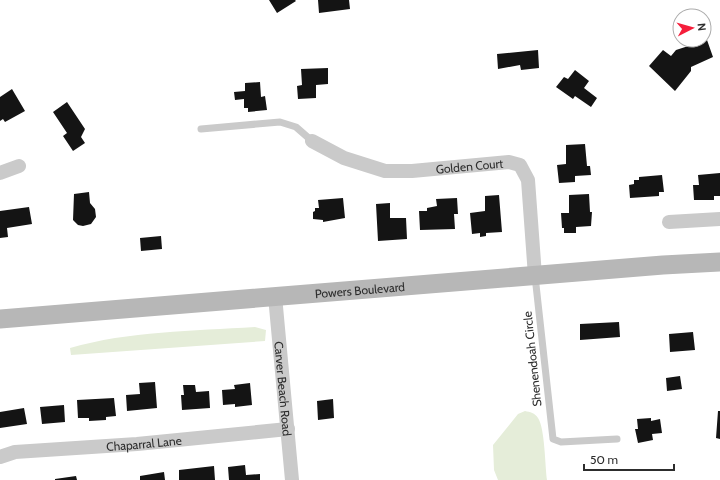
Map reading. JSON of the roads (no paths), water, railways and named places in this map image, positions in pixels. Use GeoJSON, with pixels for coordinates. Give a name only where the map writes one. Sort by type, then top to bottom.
{"type":"FeatureCollection","features":[{"type":"Feature","properties":{"kind":"main road","name":"Powers Boulevard"},"geometry":{"type":"LineString","coordinates":[[0,319],[535,276],[663,264],[720,262]]}},
{"type":"Feature","properties":{"kind":"street","name":"Golden Court"},"geometry":{"type":"LineString","coordinates":[[312,141],[344,158],[385,171],[412,171],[509,162],[520,166],[528,180],[535,276]]}},
{"type":"Feature","properties":{"kind":"street"},"geometry":{"type":"LineString","coordinates":[[0,173],[18,166]]}},
{"type":"Feature","properties":{"kind":"street"},"geometry":{"type":"LineString","coordinates":[[669,222],[720,218]]}},
{"type":"Feature","properties":{"kind":"street","name":"Carver Beach Road"},"geometry":{"type":"LineString","coordinates":[[275,296],[292,480]]}},
{"type":"Feature","properties":{"kind":"street","name":"Chaparral Lane"},"geometry":{"type":"LineString","coordinates":[[0,457],[15,452],[137,444],[288,429]]}},
{"type":"Feature","properties":{"kind":"lane"},"geometry":{"type":"LineString","coordinates":[[201,129],[280,122],[296,127],[312,141]]}},
{"type":"Feature","properties":{"kind":"lane","name":"Shenendoah Circle"},"geometry":{"type":"LineString","coordinates":[[535,276],[553,439],[561,442],[617,439]]}}]}
